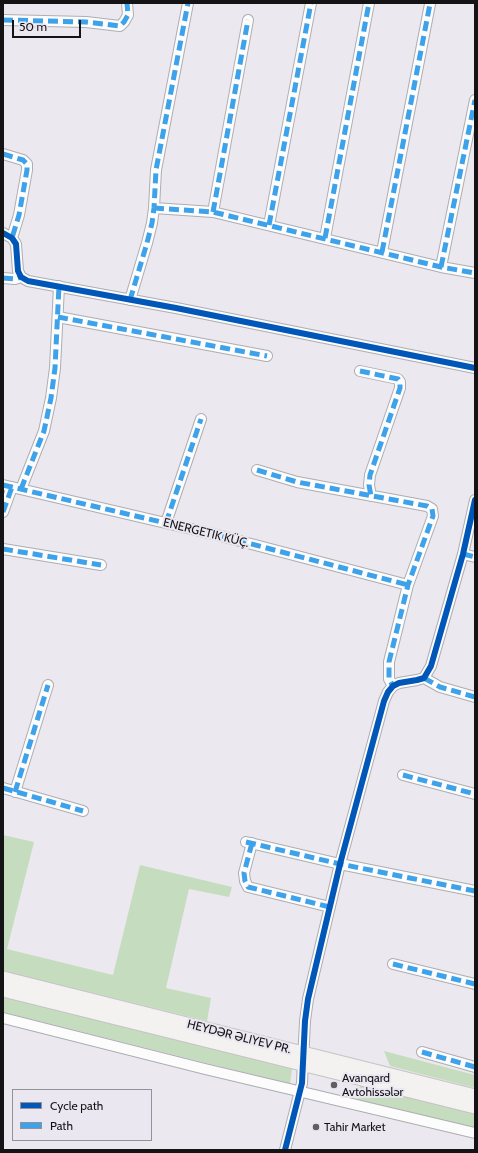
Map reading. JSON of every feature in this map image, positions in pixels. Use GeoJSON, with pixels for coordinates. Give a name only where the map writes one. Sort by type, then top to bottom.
{"type":"FeatureCollection","features":[{"type":"Feature","properties":{"kind":"main road","name":"HEYDƏR ƏLIYEV PR."},"geometry":{"type":"LineString","coordinates":[[3,978],[304,1059],[475,1107]]}},
{"type":"Feature","properties":{"kind":"main road","name":"HEYDƏR ƏLIYEV PR."},"geometry":{"type":"LineString","coordinates":[[3,990],[304,1059],[475,1096]]}},
{"type":"Feature","properties":{"kind":"street"},"geometry":{"type":"LineString","coordinates":[[3,20],[86,22],[120,26],[128,15],[127,3]]}},
{"type":"Feature","properties":{"kind":"street"},"geometry":{"type":"LineString","coordinates":[[130,300],[147,243],[154,208],[156,170],[188,3]]}},
{"type":"Feature","properties":{"kind":"street"},"geometry":{"type":"LineString","coordinates":[[269,225],[311,3]]}},
{"type":"Feature","properties":{"kind":"street"},"geometry":{"type":"LineString","coordinates":[[325,238],[369,3]]}},
{"type":"Feature","properties":{"kind":"street"},"geometry":{"type":"LineString","coordinates":[[382,252],[430,4]]}},
{"type":"Feature","properties":{"kind":"street"},"geometry":{"type":"LineString","coordinates":[[213,212],[248,20]]}},
{"type":"Feature","properties":{"kind":"street"},"geometry":{"type":"LineString","coordinates":[[441,266],[475,100]]}},
{"type":"Feature","properties":{"kind":"street"},"geometry":{"type":"LineString","coordinates":[[3,154],[23,160],[27,164],[19,215],[12,238]]}},
{"type":"Feature","properties":{"kind":"street"},"geometry":{"type":"LineString","coordinates":[[154,208],[213,212],[475,273]]}},
{"type":"Feature","properties":{"kind":"street"},"geometry":{"type":"LineString","coordinates":[[3,233],[12,238],[16,244],[18,270],[21,277]]}},
{"type":"Feature","properties":{"kind":"street"},"geometry":{"type":"LineString","coordinates":[[3,278],[15,279],[21,277],[28,280],[184,309],[475,368]]}},
{"type":"Feature","properties":{"kind":"street"},"geometry":{"type":"LineString","coordinates":[[3,512],[12,487],[44,430],[51,398],[55,368],[59,286]]}},
{"type":"Feature","properties":{"kind":"street"},"geometry":{"type":"LineString","coordinates":[[58,317],[267,356]]}},
{"type":"Feature","properties":{"kind":"street"},"geometry":{"type":"LineString","coordinates":[[360,371],[398,379],[400,382],[400,388],[370,475],[369,485],[371,496]]}},
{"type":"Feature","properties":{"kind":"street"},"geometry":{"type":"LineString","coordinates":[[166,523],[201,419]]}},
{"type":"Feature","properties":{"kind":"street"},"geometry":{"type":"LineString","coordinates":[[257,470],[297,482],[427,506],[432,509],[433,516],[408,585],[389,662],[390,678],[393,686]]}},
{"type":"Feature","properties":{"kind":"street","name":"ENERGETIK KÜÇ."},"geometry":{"type":"LineString","coordinates":[[12,487],[217,535],[408,585]]}},
{"type":"Feature","properties":{"kind":"street"},"geometry":{"type":"LineString","coordinates":[[285,1150],[300,1092],[308,999],[340,864],[384,701],[388,692],[393,686],[399,682],[424,678],[431,666],[463,554],[475,500]]}},
{"type":"Feature","properties":{"kind":"street"},"geometry":{"type":"LineString","coordinates":[[3,549],[101,565]]}},
{"type":"Feature","properties":{"kind":"street"},"geometry":{"type":"LineString","coordinates":[[463,554],[475,557]]}},
{"type":"Feature","properties":{"kind":"street"},"geometry":{"type":"LineString","coordinates":[[424,678],[440,687],[475,697]]}},
{"type":"Feature","properties":{"kind":"street"},"geometry":{"type":"LineString","coordinates":[[15,792],[48,684]]}},
{"type":"Feature","properties":{"kind":"street"},"geometry":{"type":"LineString","coordinates":[[403,775],[475,794]]}},
{"type":"Feature","properties":{"kind":"street"},"geometry":{"type":"LineString","coordinates":[[3,788],[83,811]]}},
{"type":"Feature","properties":{"kind":"street"},"geometry":{"type":"LineString","coordinates":[[330,907],[248,887],[244,881],[244,873],[249,843],[340,864],[475,891]]}},
{"type":"Feature","properties":{"kind":"street"},"geometry":{"type":"LineString","coordinates":[[393,964],[475,984]]}},
{"type":"Feature","properties":{"kind":"street"},"geometry":{"type":"LineString","coordinates":[[3,1018],[300,1092],[475,1133]]}},
{"type":"Feature","properties":{"kind":"street"},"geometry":{"type":"LineString","coordinates":[[422,1052],[475,1067]]}},
{"type":"Feature","properties":{"kind":"green space"},"geometry":{"type":"Polygon","coordinates":[[[3,835],[34,842],[7,949],[113,975],[140,865],[232,887],[229,897],[189,889],[166,988],[211,998],[207,1021],[3,971],[3,835]]]}},
{"type":"Feature","properties":{"kind":"green space"},"geometry":{"type":"Polygon","coordinates":[[[3,996],[292,1069],[290,1084],[3,1012],[3,996]]]}},
{"type":"Feature","properties":{"kind":"green space"},"geometry":{"type":"Polygon","coordinates":[[[384,1051],[475,1075],[475,1088],[390,1066],[384,1051]]]}},
{"type":"Feature","properties":{"kind":"green space"},"geometry":{"type":"Polygon","coordinates":[[[360,1085],[475,1113],[475,1128],[357,1100],[360,1085]]]}},
{"type":"Feature","properties":{"kind":"marked path"},"geometry":{"type":"LineString","coordinates":[[3,20],[86,22],[120,26],[128,15],[127,3]]}},
{"type":"Feature","properties":{"kind":"marked path"},"geometry":{"type":"LineString","coordinates":[[130,300],[152,223],[156,170],[188,3]]}},
{"type":"Feature","properties":{"kind":"marked path"},"geometry":{"type":"LineString","coordinates":[[269,225],[311,3]]}},
{"type":"Feature","properties":{"kind":"marked path"},"geometry":{"type":"LineString","coordinates":[[325,238],[369,3]]}},
{"type":"Feature","properties":{"kind":"marked path"},"geometry":{"type":"LineString","coordinates":[[382,252],[430,4]]}},
{"type":"Feature","properties":{"kind":"marked path"},"geometry":{"type":"LineString","coordinates":[[213,212],[248,20]]}},
{"type":"Feature","properties":{"kind":"marked path"},"geometry":{"type":"LineString","coordinates":[[441,267],[475,100]]}},
{"type":"Feature","properties":{"kind":"marked path"},"geometry":{"type":"LineString","coordinates":[[3,154],[23,160],[27,164],[19,215],[12,238]]}},
{"type":"Feature","properties":{"kind":"marked path"},"geometry":{"type":"LineString","coordinates":[[154,208],[213,212],[441,267],[475,273]]}},
{"type":"Feature","properties":{"kind":"marked path"},"geometry":{"type":"LineString","coordinates":[[3,278],[15,279],[21,277]]}},
{"type":"Feature","properties":{"kind":"marked path"},"geometry":{"type":"LineString","coordinates":[[21,489],[44,431],[51,398],[55,368],[59,286]]}},
{"type":"Feature","properties":{"kind":"marked path"},"geometry":{"type":"LineString","coordinates":[[58,317],[267,356]]}},
{"type":"Feature","properties":{"kind":"marked path"},"geometry":{"type":"LineString","coordinates":[[360,371],[398,379],[400,382],[400,388],[370,475],[369,485],[371,496]]}},
{"type":"Feature","properties":{"kind":"marked path"},"geometry":{"type":"LineString","coordinates":[[166,523],[201,419]]}},
{"type":"Feature","properties":{"kind":"marked path"},"geometry":{"type":"LineString","coordinates":[[257,470],[297,482],[427,506],[432,509],[433,516],[408,585],[389,662],[389,679],[393,686]]}},
{"type":"Feature","properties":{"kind":"marked path"},"geometry":{"type":"LineString","coordinates":[[3,485],[217,535],[408,585]]}},
{"type":"Feature","properties":{"kind":"marked path"},"geometry":{"type":"LineString","coordinates":[[3,512],[12,487]]}},
{"type":"Feature","properties":{"kind":"marked path"},"geometry":{"type":"LineString","coordinates":[[3,549],[101,565]]}},
{"type":"Feature","properties":{"kind":"marked path"},"geometry":{"type":"LineString","coordinates":[[463,554],[475,557]]}},
{"type":"Feature","properties":{"kind":"marked path"},"geometry":{"type":"LineString","coordinates":[[424,678],[440,687],[475,697]]}},
{"type":"Feature","properties":{"kind":"marked path"},"geometry":{"type":"LineString","coordinates":[[15,792],[48,685]]}},
{"type":"Feature","properties":{"kind":"marked path"},"geometry":{"type":"LineString","coordinates":[[403,775],[475,794]]}},
{"type":"Feature","properties":{"kind":"marked path"},"geometry":{"type":"LineString","coordinates":[[3,788],[83,811]]}},
{"type":"Feature","properties":{"kind":"marked path"},"geometry":{"type":"LineString","coordinates":[[246,842],[340,864],[475,891]]}},
{"type":"Feature","properties":{"kind":"marked path"},"geometry":{"type":"LineString","coordinates":[[252,843],[244,873],[245,881],[248,887],[330,907]]}},
{"type":"Feature","properties":{"kind":"marked path"},"geometry":{"type":"LineString","coordinates":[[393,964],[475,984]]}},
{"type":"Feature","properties":{"kind":"marked path"},"geometry":{"type":"LineString","coordinates":[[422,1052],[475,1067]]}},
{"type":"Feature","properties":{"kind":"cycle path"},"geometry":{"type":"LineString","coordinates":[[3,233],[12,238],[16,244],[18,271],[21,277],[28,281],[176,308],[475,368]]}},
{"type":"Feature","properties":{"kind":"cycle path"},"geometry":{"type":"LineString","coordinates":[[285,1150],[302,1083],[305,1021],[308,999],[340,864],[384,701],[388,692],[393,686],[399,683],[424,678],[431,666],[463,554],[475,500]]}},
{"type":"Feature","properties":{"kind":"place","name":"Avanqard Avtohissələr"},"geometry":{"type":"Point","coordinates":[334,1085]}},
{"type":"Feature","properties":{"kind":"place","name":"Tahir Market"},"geometry":{"type":"Point","coordinates":[316,1127]}}]}
